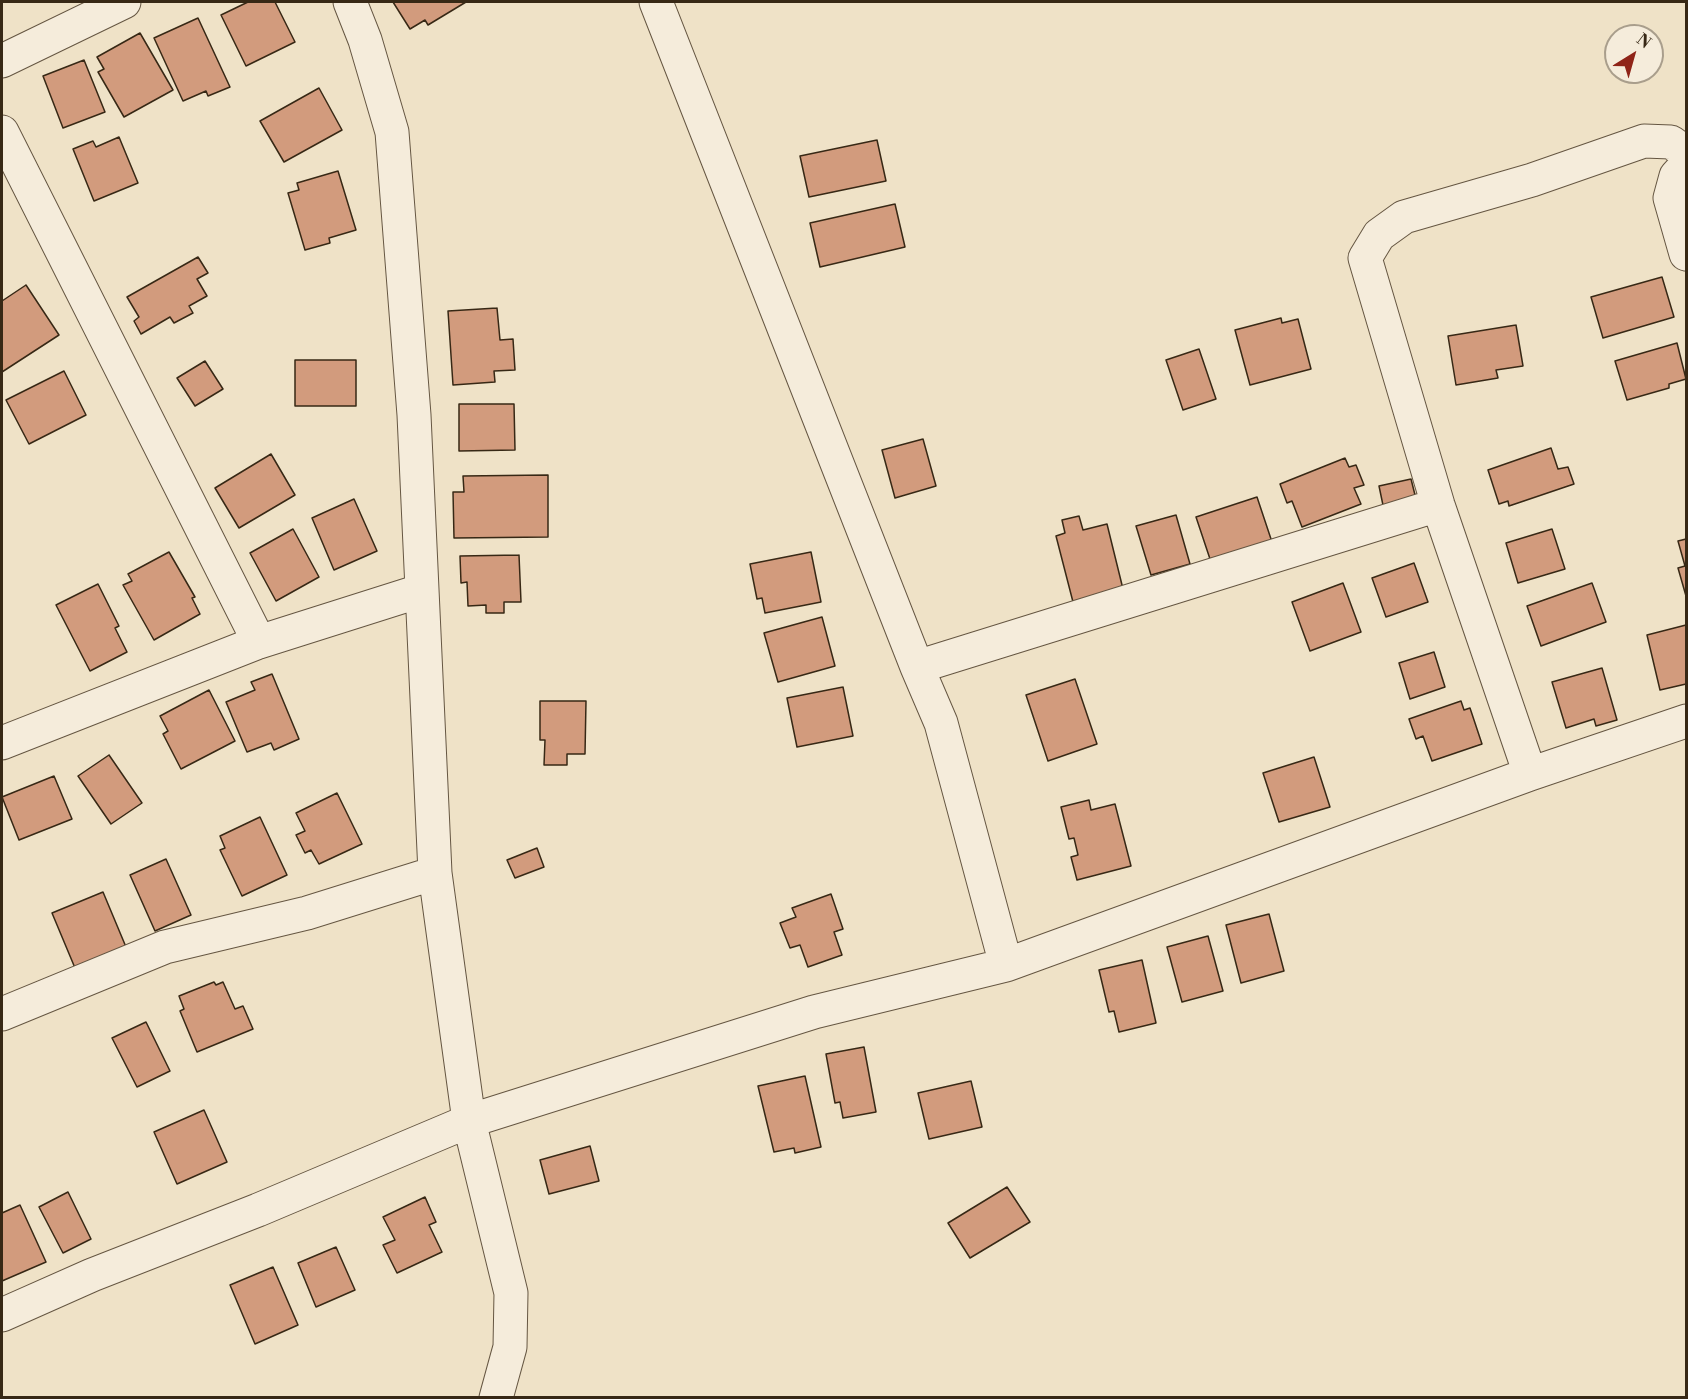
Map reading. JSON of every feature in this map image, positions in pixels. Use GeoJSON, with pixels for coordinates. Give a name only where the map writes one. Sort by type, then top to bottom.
{"type":"FeatureCollection","features":[{"type":"Feature","properties":{"kind":"street"},"geometry":{"type":"LineString","coordinates":[[2,61],[124,2]]}},
{"type":"Feature","properties":{"kind":"street"},"geometry":{"type":"LineString","coordinates":[[350,2],[365,40],[392,132],[414,415],[420,591],[435,873],[469,1121],[512,1293],[510,1347],[496,1398]]}},
{"type":"Feature","properties":{"kind":"street"},"geometry":{"type":"LineString","coordinates":[[656,2],[941,723],[1006,965]]}},
{"type":"Feature","properties":{"kind":"street"},"geometry":{"type":"LineString","coordinates":[[2,132],[260,642]]}},
{"type":"Feature","properties":{"kind":"street"},"geometry":{"type":"LineString","coordinates":[[1530,774],[1438,505],[1365,258],[1371,246],[1391,225],[1404,217],[1532,180],[1644,141],[1671,142],[1686,153]]}},
{"type":"Feature","properties":{"kind":"street"},"geometry":{"type":"LineString","coordinates":[[1686,165],[1676,177],[1671,198],[1686,255]]}},
{"type":"Feature","properties":{"kind":"street"},"geometry":{"type":"LineString","coordinates":[[917,667],[1438,505]]}},
{"type":"Feature","properties":{"kind":"street"},"geometry":{"type":"LineString","coordinates":[[2,743],[260,642],[420,591]]}},
{"type":"Feature","properties":{"kind":"street"},"geometry":{"type":"LineString","coordinates":[[2,1316],[92,1275],[258,1210],[469,1121],[814,1012],[1006,965],[1530,774],[1686,721]]}},
{"type":"Feature","properties":{"kind":"street"},"geometry":{"type":"LineString","coordinates":[[2,1014],[165,947],[307,913],[435,873]]}},
{"type":"Feature","properties":{"kind":"building"},"geometry":{"type":"Polygon","coordinates":[[[248,2],[275,2],[295,42],[246,66],[221,15],[248,2]]]}},
{"type":"Feature","properties":{"kind":"building"},"geometry":{"type":"Polygon","coordinates":[[[393,2],[466,2],[428,25],[425,20],[410,29],[393,2]]]}},
{"type":"Feature","properties":{"kind":"building"},"geometry":{"type":"Polygon","coordinates":[[[198,18],[230,87],[208,96],[206,91],[183,101],[154,38],[198,18]]]}},
{"type":"Feature","properties":{"kind":"building"},"geometry":{"type":"Polygon","coordinates":[[[140,33],[173,90],[124,117],[98,72],[104,69],[97,57],[140,33]]]}},
{"type":"Feature","properties":{"kind":"building"},"geometry":{"type":"Polygon","coordinates":[[[84,60],[105,112],[63,128],[43,76],[84,60]]]}},
{"type":"Feature","properties":{"kind":"building"},"geometry":{"type":"Polygon","coordinates":[[[319,88],[342,130],[284,162],[260,121],[319,88]]]}},
{"type":"Feature","properties":{"kind":"building"},"geometry":{"type":"Polygon","coordinates":[[[119,137],[138,183],[94,201],[73,149],[93,141],[96,147],[119,137]]]}},
{"type":"Feature","properties":{"kind":"building"},"geometry":{"type":"Polygon","coordinates":[[[877,140],[886,181],[809,197],[800,156],[877,140]]]}},
{"type":"Feature","properties":{"kind":"building"},"geometry":{"type":"Polygon","coordinates":[[[338,171],[356,230],[329,238],[330,243],[305,250],[288,193],[299,190],[297,183],[338,171]]]}},
{"type":"Feature","properties":{"kind":"building"},"geometry":{"type":"Polygon","coordinates":[[[895,204],[905,247],[820,267],[810,223],[895,204]]]}},
{"type":"Feature","properties":{"kind":"building"},"geometry":{"type":"Polygon","coordinates":[[[198,257],[208,273],[197,279],[207,296],[189,306],[193,313],[174,323],[170,317],[141,334],[134,321],[139,317],[127,297],[198,257]]]}},
{"type":"Feature","properties":{"kind":"building"},"geometry":{"type":"Polygon","coordinates":[[[1662,277],[1674,317],[1603,338],[1591,297],[1662,277]]]}},
{"type":"Feature","properties":{"kind":"building"},"geometry":{"type":"Polygon","coordinates":[[[26,285],[59,335],[2,372],[2,301],[26,285]]]}},
{"type":"Feature","properties":{"kind":"building"},"geometry":{"type":"Polygon","coordinates":[[[497,308],[500,340],[513,339],[515,370],[494,371],[495,382],[453,385],[448,311],[497,308]]]}},
{"type":"Feature","properties":{"kind":"building"},"geometry":{"type":"Polygon","coordinates":[[[1281,318],[1282,323],[1298,319],[1311,369],[1250,385],[1235,330],[1281,318]]]}},
{"type":"Feature","properties":{"kind":"building"},"geometry":{"type":"Polygon","coordinates":[[[1516,325],[1523,366],[1496,370],[1498,378],[1456,385],[1448,336],[1516,325]]]}},
{"type":"Feature","properties":{"kind":"building"},"geometry":{"type":"Polygon","coordinates":[[[1677,343],[1686,379],[1669,384],[1669,388],[1627,400],[1615,361],[1677,343]]]}},
{"type":"Feature","properties":{"kind":"building"},"geometry":{"type":"Polygon","coordinates":[[[1199,349],[1216,399],[1183,410],[1166,360],[1199,349]]]}},
{"type":"Feature","properties":{"kind":"building"},"geometry":{"type":"Polygon","coordinates":[[[295,360],[356,360],[356,406],[295,406],[295,360]]]}},
{"type":"Feature","properties":{"kind":"building"},"geometry":{"type":"Polygon","coordinates":[[[205,361],[223,389],[195,406],[177,378],[205,361]]]}},
{"type":"Feature","properties":{"kind":"building"},"geometry":{"type":"Polygon","coordinates":[[[64,371],[86,415],[29,444],[6,400],[64,371]]]}},
{"type":"Feature","properties":{"kind":"building"},"geometry":{"type":"Polygon","coordinates":[[[459,404],[514,404],[515,450],[459,451],[459,404]]]}},
{"type":"Feature","properties":{"kind":"building"},"geometry":{"type":"Polygon","coordinates":[[[923,439],[936,486],[895,498],[882,450],[923,439]]]}},
{"type":"Feature","properties":{"kind":"building"},"geometry":{"type":"Polygon","coordinates":[[[1551,448],[1558,469],[1568,467],[1574,484],[1509,506],[1508,501],[1499,504],[1488,470],[1551,448]]]}},
{"type":"Feature","properties":{"kind":"building"},"geometry":{"type":"Polygon","coordinates":[[[271,454],[295,495],[239,528],[215,488],[271,454]]]}},
{"type":"Feature","properties":{"kind":"building"},"geometry":{"type":"Polygon","coordinates":[[[1345,458],[1349,467],[1356,465],[1364,485],[1354,488],[1361,504],[1302,527],[1292,501],[1287,503],[1280,484],[1345,458]]]}},
{"type":"Feature","properties":{"kind":"building"},"geometry":{"type":"Polygon","coordinates":[[[548,475],[548,537],[454,538],[453,492],[464,492],[463,476],[548,475]]]}},
{"type":"Feature","properties":{"kind":"building"},"geometry":{"type":"Polygon","coordinates":[[[1411,479],[1417,503],[1384,510],[1379,486],[1411,479]]]}},
{"type":"Feature","properties":{"kind":"building"},"geometry":{"type":"Polygon","coordinates":[[[1257,497],[1275,551],[1214,571],[1196,517],[1257,497]]]}},
{"type":"Feature","properties":{"kind":"building"},"geometry":{"type":"Polygon","coordinates":[[[354,499],[377,551],[334,570],[312,518],[354,499]]]}},
{"type":"Feature","properties":{"kind":"building"},"geometry":{"type":"Polygon","coordinates":[[[1176,515],[1190,564],[1151,575],[1136,526],[1176,515]]]}},
{"type":"Feature","properties":{"kind":"building"},"geometry":{"type":"Polygon","coordinates":[[[1079,516],[1083,530],[1107,524],[1123,589],[1073,602],[1056,536],[1065,533],[1062,520],[1079,516]]]}},
{"type":"Feature","properties":{"kind":"building"},"geometry":{"type":"Polygon","coordinates":[[[293,529],[319,577],[276,601],[250,553],[293,529]]]}},
{"type":"Feature","properties":{"kind":"building"},"geometry":{"type":"Polygon","coordinates":[[[1552,529],[1565,569],[1518,583],[1506,543],[1552,529]]]}},
{"type":"Feature","properties":{"kind":"building"},"geometry":{"type":"Polygon","coordinates":[[[1686,539],[1686,596],[1678,568],[1685,566],[1678,541],[1686,539]]]}},
{"type":"Feature","properties":{"kind":"building"},"geometry":{"type":"Polygon","coordinates":[[[169,552],[195,597],[192,598],[200,614],[154,640],[123,585],[132,581],[128,574],[169,552]]]}},
{"type":"Feature","properties":{"kind":"building"},"geometry":{"type":"Polygon","coordinates":[[[811,552],[821,602],[765,613],[762,598],[757,599],[750,564],[811,552]]]}},
{"type":"Feature","properties":{"kind":"building"},"geometry":{"type":"Polygon","coordinates":[[[519,555],[521,602],[504,602],[504,613],[486,613],[486,605],[468,606],[467,582],[461,583],[460,556],[519,555]]]}},
{"type":"Feature","properties":{"kind":"building"},"geometry":{"type":"Polygon","coordinates":[[[1414,563],[1428,602],[1386,617],[1372,578],[1414,563]]]}},
{"type":"Feature","properties":{"kind":"building"},"geometry":{"type":"Polygon","coordinates":[[[1343,583],[1361,632],[1310,651],[1292,602],[1343,583]]]}},
{"type":"Feature","properties":{"kind":"building"},"geometry":{"type":"Polygon","coordinates":[[[1592,583],[1606,622],[1541,646],[1527,606],[1592,583]]]}},
{"type":"Feature","properties":{"kind":"building"},"geometry":{"type":"Polygon","coordinates":[[[98,584],[119,626],[115,628],[127,652],[90,671],[56,605],[98,584]]]}},
{"type":"Feature","properties":{"kind":"building"},"geometry":{"type":"Polygon","coordinates":[[[822,617],[835,666],[778,682],[764,633],[822,617]]]}},
{"type":"Feature","properties":{"kind":"building"},"geometry":{"type":"Polygon","coordinates":[[[1686,625],[1686,684],[1660,690],[1647,635],[1686,625]]]}},
{"type":"Feature","properties":{"kind":"building"},"geometry":{"type":"Polygon","coordinates":[[[1434,652],[1445,687],[1410,699],[1399,663],[1434,652]]]}},
{"type":"Feature","properties":{"kind":"building"},"geometry":{"type":"Polygon","coordinates":[[[1602,668],[1617,720],[1596,726],[1594,719],[1566,728],[1552,682],[1602,668]]]}},
{"type":"Feature","properties":{"kind":"building"},"geometry":{"type":"Polygon","coordinates":[[[272,674],[299,739],[274,750],[271,743],[247,752],[226,702],[255,690],[251,682],[272,674]]]}},
{"type":"Feature","properties":{"kind":"building"},"geometry":{"type":"Polygon","coordinates":[[[1075,679],[1097,744],[1048,761],[1026,695],[1075,679]]]}},
{"type":"Feature","properties":{"kind":"building"},"geometry":{"type":"Polygon","coordinates":[[[843,687],[853,736],[797,747],[787,698],[843,687]]]}},
{"type":"Feature","properties":{"kind":"building"},"geometry":{"type":"Polygon","coordinates":[[[209,690],[235,741],[181,769],[163,734],[168,731],[160,716],[209,690]]]}},
{"type":"Feature","properties":{"kind":"building"},"geometry":{"type":"Polygon","coordinates":[[[540,701],[586,701],[585,754],[567,754],[567,765],[544,765],[545,740],[540,740],[540,701]]]}},
{"type":"Feature","properties":{"kind":"building"},"geometry":{"type":"Polygon","coordinates":[[[1461,701],[1464,710],[1470,708],[1482,744],[1432,761],[1423,736],[1416,739],[1409,719],[1461,701]]]}},
{"type":"Feature","properties":{"kind":"building"},"geometry":{"type":"Polygon","coordinates":[[[109,755],[142,803],[111,824],[78,776],[109,755]]]}},
{"type":"Feature","properties":{"kind":"building"},"geometry":{"type":"Polygon","coordinates":[[[1314,757],[1330,807],[1279,822],[1263,773],[1314,757]]]}},
{"type":"Feature","properties":{"kind":"building"},"geometry":{"type":"Polygon","coordinates":[[[54,776],[72,819],[19,840],[2,797],[54,776]]]}},
{"type":"Feature","properties":{"kind":"building"},"geometry":{"type":"Polygon","coordinates":[[[337,793],[362,844],[319,864],[311,850],[305,853],[296,835],[305,831],[296,813],[337,793]]]}},
{"type":"Feature","properties":{"kind":"building"},"geometry":{"type":"Polygon","coordinates":[[[1089,800],[1091,810],[1115,804],[1131,866],[1077,880],[1071,857],[1078,855],[1074,838],[1069,839],[1061,807],[1089,800]]]}},
{"type":"Feature","properties":{"kind":"building"},"geometry":{"type":"Polygon","coordinates":[[[260,817],[287,875],[242,896],[220,850],[225,848],[220,836],[260,817]]]}},
{"type":"Feature","properties":{"kind":"building"},"geometry":{"type":"Polygon","coordinates":[[[537,848],[544,867],[515,878],[507,860],[537,848]]]}},
{"type":"Feature","properties":{"kind":"building"},"geometry":{"type":"Polygon","coordinates":[[[166,859],[191,915],[155,931],[130,875],[166,859]]]}},
{"type":"Feature","properties":{"kind":"building"},"geometry":{"type":"Polygon","coordinates":[[[103,892],[126,947],[75,968],[52,913],[103,892]]]}},
{"type":"Feature","properties":{"kind":"building"},"geometry":{"type":"Polygon","coordinates":[[[831,894],[843,929],[834,932],[842,955],[808,967],[800,945],[790,948],[780,923],[796,917],[792,908],[831,894]]]}},
{"type":"Feature","properties":{"kind":"building"},"geometry":{"type":"Polygon","coordinates":[[[1269,914],[1284,971],[1241,983],[1226,925],[1269,914]]]}},
{"type":"Feature","properties":{"kind":"building"},"geometry":{"type":"Polygon","coordinates":[[[1208,936],[1223,991],[1182,1002],[1167,947],[1208,936]]]}},
{"type":"Feature","properties":{"kind":"building"},"geometry":{"type":"Polygon","coordinates":[[[1142,960],[1156,1023],[1119,1032],[1114,1011],[1109,1012],[1099,970],[1142,960]]]}},
{"type":"Feature","properties":{"kind":"building"},"geometry":{"type":"Polygon","coordinates":[[[214,982],[216,985],[223,982],[235,1009],[243,1006],[253,1029],[197,1052],[180,1011],[184,1009],[179,996],[214,982]]]}},
{"type":"Feature","properties":{"kind":"building"},"geometry":{"type":"Polygon","coordinates":[[[146,1022],[170,1071],[137,1087],[112,1038],[146,1022]]]}},
{"type":"Feature","properties":{"kind":"building"},"geometry":{"type":"Polygon","coordinates":[[[864,1047],[876,1112],[843,1118],[840,1102],[835,1103],[826,1054],[864,1047]]]}},
{"type":"Feature","properties":{"kind":"building"},"geometry":{"type":"Polygon","coordinates":[[[805,1076],[821,1147],[795,1153],[794,1148],[774,1152],[758,1086],[805,1076]]]}},
{"type":"Feature","properties":{"kind":"building"},"geometry":{"type":"Polygon","coordinates":[[[971,1081],[982,1127],[929,1139],[918,1093],[971,1081]]]}},
{"type":"Feature","properties":{"kind":"building"},"geometry":{"type":"Polygon","coordinates":[[[204,1110],[227,1162],[177,1184],[154,1132],[204,1110]]]}},
{"type":"Feature","properties":{"kind":"building"},"geometry":{"type":"Polygon","coordinates":[[[590,1146],[599,1181],[549,1194],[540,1160],[590,1146]]]}},
{"type":"Feature","properties":{"kind":"building"},"geometry":{"type":"Polygon","coordinates":[[[1007,1187],[1030,1222],[970,1258],[948,1223],[1007,1187]]]}},
{"type":"Feature","properties":{"kind":"building"},"geometry":{"type":"Polygon","coordinates":[[[68,1192],[91,1239],[63,1253],[39,1207],[68,1192]]]}},
{"type":"Feature","properties":{"kind":"building"},"geometry":{"type":"Polygon","coordinates":[[[425,1197],[436,1222],[429,1225],[442,1252],[397,1273],[383,1245],[395,1240],[383,1217],[425,1197]]]}},
{"type":"Feature","properties":{"kind":"building"},"geometry":{"type":"Polygon","coordinates":[[[20,1205],[46,1262],[2,1281],[2,1213],[20,1205]]]}},
{"type":"Feature","properties":{"kind":"building"},"geometry":{"type":"Polygon","coordinates":[[[336,1247],[355,1290],[316,1307],[298,1263],[336,1247]]]}},
{"type":"Feature","properties":{"kind":"building"},"geometry":{"type":"Polygon","coordinates":[[[273,1267],[298,1325],[255,1344],[230,1285],[273,1267]]]}}]}
